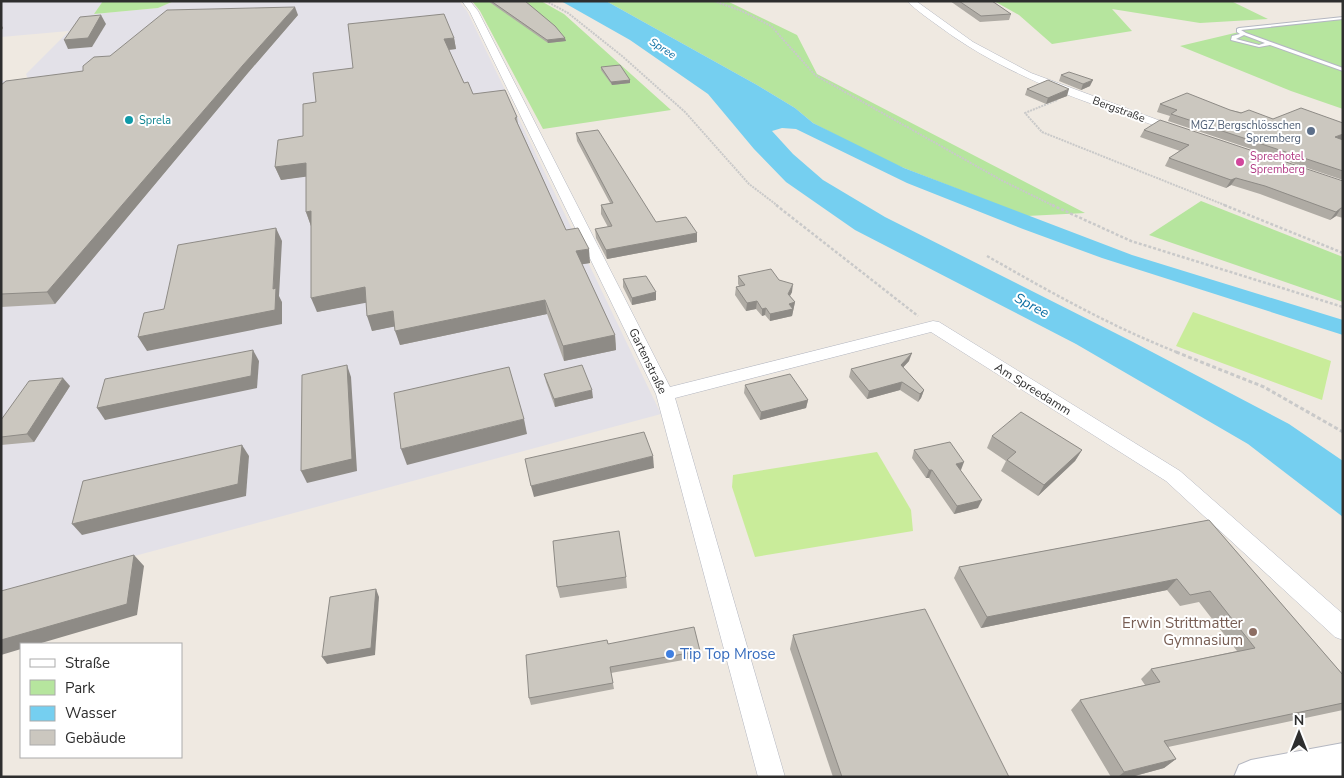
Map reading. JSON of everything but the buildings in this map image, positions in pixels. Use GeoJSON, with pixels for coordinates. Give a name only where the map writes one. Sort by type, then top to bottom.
{"type":"FeatureCollection","features":[{"type":"Feature","properties":{"kind":"street","name":"Gartenstraße"},"geometry":{"type":"LineString","coordinates":[[466,1],[474,11],[665,394],[772,777]]}},
{"type":"Feature","properties":{"kind":"street","name":"Bergstraße"},"geometry":{"type":"LineString","coordinates":[[911,1],[975,48],[1008,66],[1074,93],[1191,135]]}},
{"type":"Feature","properties":{"kind":"street"},"geometry":{"type":"LineString","coordinates":[[665,394],[933,326]]}},
{"type":"Feature","properties":{"kind":"street","name":"Am Spreedamm"},"geometry":{"type":"LineString","coordinates":[[933,326],[1173,476],[1343,629]]}},
{"type":"Feature","properties":{"kind":"street"},"geometry":{"type":"LineString","coordinates":[[1251,777],[1343,760]]}},
{"type":"Feature","properties":{"kind":"lane"},"geometry":{"type":"LineString","coordinates":[[1343,18],[1238,29],[1239,32],[1244,34],[1343,70]]}},
{"type":"Feature","properties":{"kind":"lane"},"geometry":{"type":"LineString","coordinates":[[1244,34],[1234,37],[1233,40],[1259,46],[1270,44]]}},
{"type":"Feature","properties":{"kind":"path"},"geometry":{"type":"LineString","coordinates":[[546,1],[576,19],[622,56],[685,112],[749,184],[933,326]]}},
{"type":"Feature","properties":{"kind":"path"},"geometry":{"type":"LineString","coordinates":[[714,1],[742,11],[771,26],[815,75],[1001,180],[1090,224],[1131,241],[1343,307]]}},
{"type":"Feature","properties":{"kind":"path"},"geometry":{"type":"LineString","coordinates":[[1074,93],[1025,113],[1042,132],[1343,253]]}},
{"type":"Feature","properties":{"kind":"path"},"geometry":{"type":"LineString","coordinates":[[987,256],[1057,296],[1135,336],[1264,387],[1343,432]]}},
{"type":"Feature","properties":{"kind":"shaded area"},"geometry":{"type":"Polygon","coordinates":[[[1,1],[103,1],[94,14],[158,8],[174,1],[459,1],[467,11],[661,414],[1,592],[1,81],[28,79],[26,74],[69,31],[1,37],[1,1]]]}},
{"type":"Feature","properties":{"kind":"green space"},"geometry":{"type":"Polygon","coordinates":[[[103,1],[174,1],[158,8],[94,14],[103,1]]]}},
{"type":"Feature","properties":{"kind":"green space"},"geometry":{"type":"Polygon","coordinates":[[[472,1],[541,1],[564,14],[671,110],[543,129],[480,11],[472,1]]]}},
{"type":"Feature","properties":{"kind":"green space"},"geometry":{"type":"Polygon","coordinates":[[[606,1],[727,1],[797,35],[817,74],[1085,213],[1027,216],[881,159],[813,123],[795,108],[757,85],[606,1]]]}},
{"type":"Feature","properties":{"kind":"green space"},"geometry":{"type":"Polygon","coordinates":[[[994,1],[1231,1],[1268,19],[1200,23],[1112,9],[1132,31],[1052,44],[1019,15],[994,1]]]}},
{"type":"Feature","properties":{"kind":"green space"},"geometry":{"type":"Polygon","coordinates":[[[1343,18],[1343,109],[1291,91],[1180,46],[1239,32],[1239,29],[1246,27],[1343,18]]]}},
{"type":"Feature","properties":{"kind":"green space"},"geometry":{"type":"Polygon","coordinates":[[[1201,201],[1343,257],[1343,302],[1149,235],[1201,201]]]}},
{"type":"Feature","properties":{"kind":"green space"},"geometry":{"type":"Polygon","coordinates":[[[1193,312],[1331,361],[1322,400],[1176,346],[1193,312]]]}},
{"type":"Feature","properties":{"kind":"green space"},"geometry":{"type":"Polygon","coordinates":[[[877,452],[911,510],[913,531],[755,557],[732,487],[733,475],[877,452]]]}},
{"type":"Feature","properties":{"kind":"water","name":"Spree"},"geometry":{"type":"Polygon","coordinates":[[[561,1],[606,1],[757,85],[795,108],[813,123],[904,168],[1132,255],[1343,320],[1343,335],[1102,258],[907,183],[796,129],[782,128],[772,131],[793,154],[823,180],[885,217],[1133,342],[1289,424],[1343,461],[1343,517],[1248,444],[1076,344],[855,230],[786,182],[754,149],[708,94],[630,40],[561,1]]]}},
{"type":"Feature","properties":{"kind":"place","name":"Sprela"},"geometry":{"type":"Point","coordinates":[129,120]}},
{"type":"Feature","properties":{"kind":"place","name":"MGZ Bergschlösschen Spremberg"},"geometry":{"type":"Point","coordinates":[1311,131]}},
{"type":"Feature","properties":{"kind":"place","name":"Spreehotel Spremberg"},"geometry":{"type":"Point","coordinates":[1240,162]}},
{"type":"Feature","properties":{"kind":"place","name":"Erwin Strittmatter Gymnasium"},"geometry":{"type":"Point","coordinates":[1253,632]}},
{"type":"Feature","properties":{"kind":"place","name":"Tip Top Mrose"},"geometry":{"type":"Point","coordinates":[670,654]}}]}
